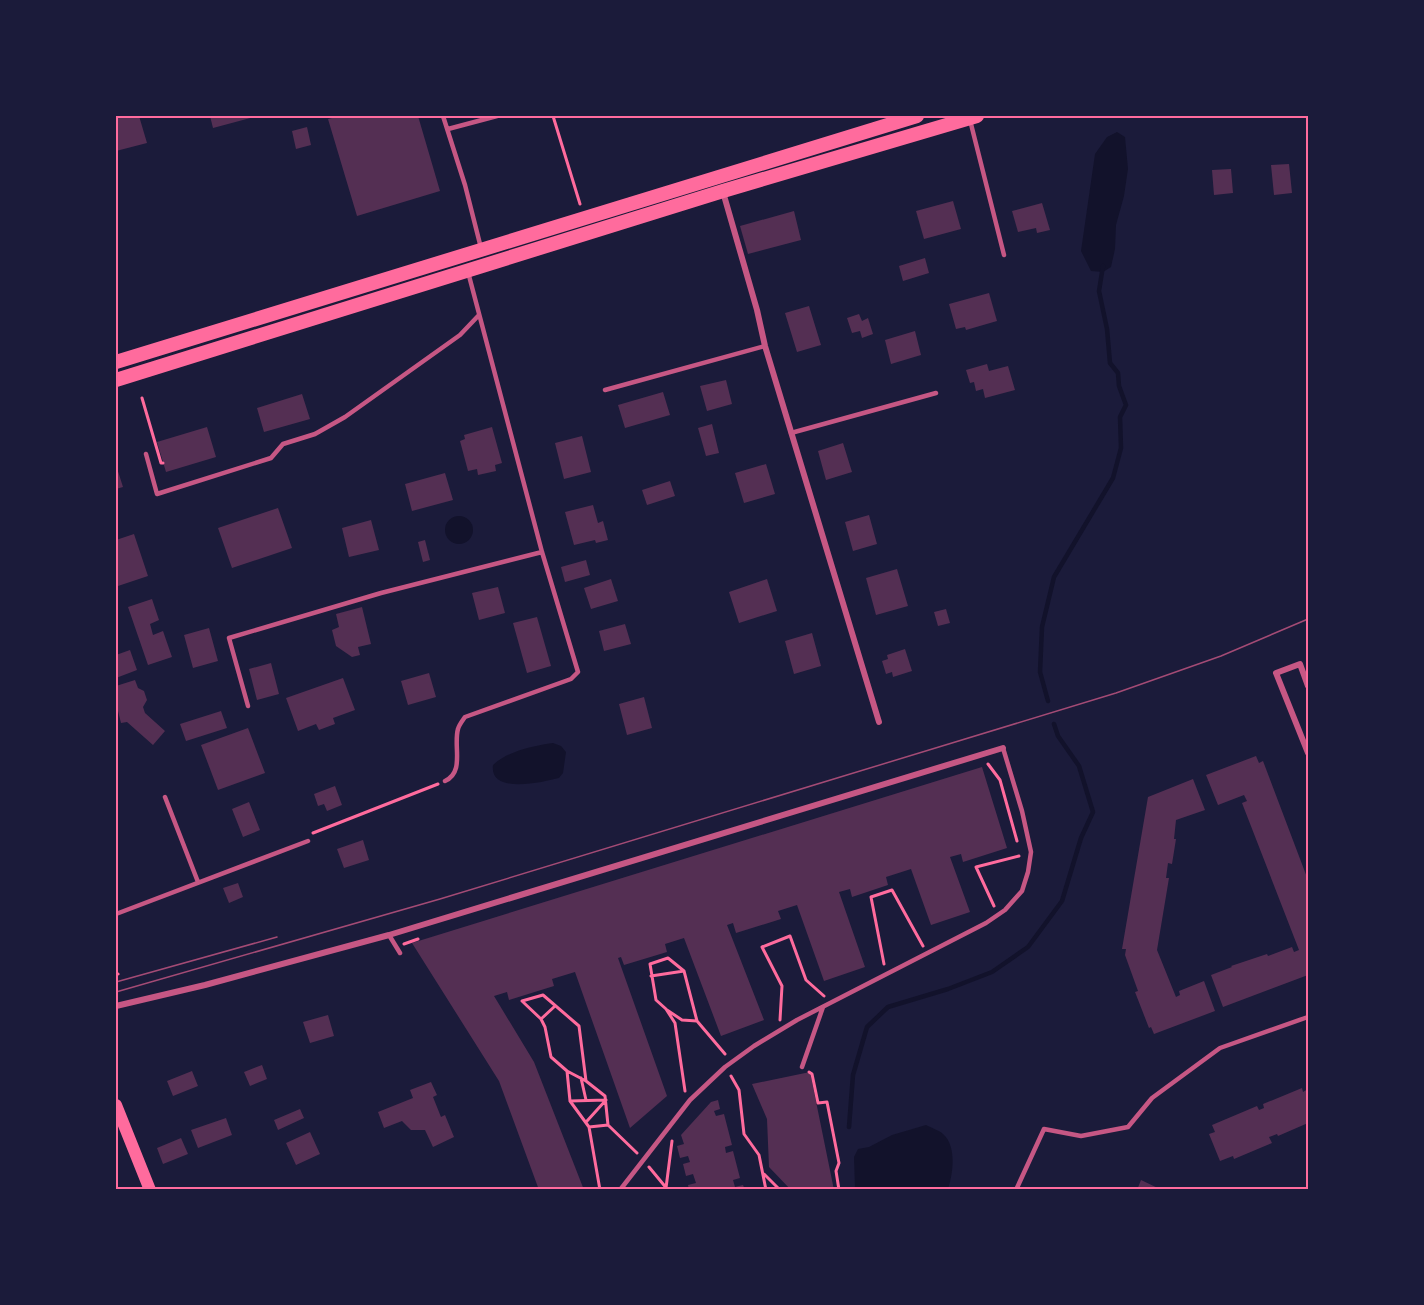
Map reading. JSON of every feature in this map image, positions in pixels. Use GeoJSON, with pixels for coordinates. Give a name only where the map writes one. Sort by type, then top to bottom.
{"type":"FeatureCollection","features":[{"type":"Feature","properties":{"kind":"main road"},"geometry":{"type":"LineString","coordinates":[[116,362],[917,116]]}},
{"type":"Feature","properties":{"kind":"main road"},"geometry":{"type":"LineString","coordinates":[[116,380],[723,191],[973,117]]}},
{"type":"Feature","properties":{"kind":"main road"},"geometry":{"type":"LineString","coordinates":[[116,1105],[150,1190]]}},
{"type":"Feature","properties":{"kind":"street"},"geometry":{"type":"LineString","coordinates":[[723,191],[765,346],[879,722]]}},
{"type":"Feature","properties":{"kind":"street"},"geometry":{"type":"LineString","coordinates":[[1308,686],[1300,664],[1276,673],[1308,753]]}},
{"type":"Feature","properties":{"kind":"street"},"geometry":{"type":"LineString","coordinates":[[116,1006],[205,985],[389,934],[1003,748]]}},
{"type":"Feature","properties":{"kind":"lane"},"geometry":{"type":"LineString","coordinates":[[443,116],[465,185],[481,249]]}},
{"type":"Feature","properties":{"kind":"lane"},"geometry":{"type":"LineString","coordinates":[[448,129],[497,116]]}},
{"type":"Feature","properties":{"kind":"lane"},"geometry":{"type":"LineString","coordinates":[[973,117],[1004,255]]}},
{"type":"Feature","properties":{"kind":"lane"},"geometry":{"type":"LineString","coordinates":[[445,781],[451,778],[456,771],[458,728],[465,717],[571,679],[578,672],[542,552],[468,272]]}},
{"type":"Feature","properties":{"kind":"lane"},"geometry":{"type":"LineString","coordinates":[[146,454],[157,494],[271,458],[283,444],[315,434],[345,417],[460,335],[479,315]]}},
{"type":"Feature","properties":{"kind":"lane"},"geometry":{"type":"LineString","coordinates":[[605,390],[765,346]]}},
{"type":"Feature","properties":{"kind":"lane"},"geometry":{"type":"LineString","coordinates":[[791,433],[936,393]]}},
{"type":"Feature","properties":{"kind":"lane"},"geometry":{"type":"LineString","coordinates":[[248,706],[229,638],[381,593],[542,552]]}},
{"type":"Feature","properties":{"kind":"lane"},"geometry":{"type":"LineString","coordinates":[[620,1190],[690,1100],[725,1066],[778,1031],[996,917],[1022,891],[1031,852],[1022,811],[1003,748]]}},
{"type":"Feature","properties":{"kind":"lane"},"geometry":{"type":"LineString","coordinates":[[165,797],[198,882]]}},
{"type":"Feature","properties":{"kind":"lane"},"geometry":{"type":"LineString","coordinates":[[116,914],[308,841]]}},
{"type":"Feature","properties":{"kind":"lane"},"geometry":{"type":"LineString","coordinates":[[389,934],[400,953]]}},
{"type":"Feature","properties":{"kind":"lane"},"geometry":{"type":"LineString","coordinates":[[802,1067],[826,1006]]}},
{"type":"Feature","properties":{"kind":"lane"},"geometry":{"type":"LineString","coordinates":[[1016,1190],[1044,1129],[1082,1136],[1128,1126],[1152,1098],[1220,1048],[1308,1017]]}},
{"type":"Feature","properties":{"kind":"path"},"geometry":{"type":"LineString","coordinates":[[554,116],[580,204]]}},
{"type":"Feature","properties":{"kind":"path"},"geometry":{"type":"LineString","coordinates":[[142,398],[161,463],[163,463]]}},
{"type":"Feature","properties":{"kind":"path"},"geometry":{"type":"LineString","coordinates":[[308,841],[309,834],[445,781]]}},
{"type":"Feature","properties":{"kind":"path"},"geometry":{"type":"LineString","coordinates":[[995,908],[976,867],[1019,856]]}},
{"type":"Feature","properties":{"kind":"path"},"geometry":{"type":"LineString","coordinates":[[886,975],[871,897],[892,890],[927,953]]}},
{"type":"Feature","properties":{"kind":"path"},"geometry":{"type":"LineString","coordinates":[[778,1031],[782,986],[762,947],[790,936],[806,980],[825,997],[826,1006]]}},
{"type":"Feature","properties":{"kind":"path"},"geometry":{"type":"LineString","coordinates":[[697,1021],[682,1020],[656,1000],[650,964],[668,958],[684,971],[697,1021],[731,1063]]}},
{"type":"Feature","properties":{"kind":"path"},"geometry":{"type":"LineString","coordinates":[[651,976],[684,971]]}},
{"type":"Feature","properties":{"kind":"path"},"geometry":{"type":"LineString","coordinates":[[586,1081],[579,1026],[543,995],[522,1002],[541,1019],[551,1058],[605,1096],[608,1125],[644,1160],[667,1189]]}},
{"type":"Feature","properties":{"kind":"path"},"geometry":{"type":"LineString","coordinates":[[541,1019],[556,1006]]}},
{"type":"Feature","properties":{"kind":"path"},"geometry":{"type":"LineString","coordinates":[[666,1009],[675,1023],[686,1092],[690,1100]]}},
{"type":"Feature","properties":{"kind":"path"},"geometry":{"type":"LineString","coordinates":[[725,1066],[739,1090],[744,1134],[759,1155],[766,1190]]}},
{"type":"Feature","properties":{"kind":"path"},"geometry":{"type":"LineString","coordinates":[[802,1067],[812,1074],[818,1103],[827,1102],[839,1163],[836,1171],[839,1190]]}},
{"type":"Feature","properties":{"kind":"path"},"geometry":{"type":"LineString","coordinates":[[567,1071],[570,1101],[589,1127],[600,1190]]}},
{"type":"Feature","properties":{"kind":"path"},"geometry":{"type":"LineString","coordinates":[[581,1078],[586,1100]]}},
{"type":"Feature","properties":{"kind":"path"},"geometry":{"type":"LineString","coordinates":[[570,1101],[606,1100]]}},
{"type":"Feature","properties":{"kind":"path"},"geometry":{"type":"LineString","coordinates":[[586,1122],[606,1100]]}},
{"type":"Feature","properties":{"kind":"path"},"geometry":{"type":"LineString","coordinates":[[667,1189],[674,1120]]}},
{"type":"Feature","properties":{"kind":"path"},"geometry":{"type":"LineString","coordinates":[[589,1127],[608,1125]]}},
{"type":"Feature","properties":{"kind":"path"},"geometry":{"type":"LineString","coordinates":[[762,1172],[780,1190]]}},
{"type":"Feature","properties":{"kind":"shaded area"},"geometry":{"type":"Polygon","coordinates":[[[1117,132],[1125,137],[1128,169],[1116,225],[1115,249],[1111,267],[1103,272],[1091,271],[1081,251],[1095,154],[1107,137],[1117,132]]]}},
{"type":"Feature","properties":{"kind":"shaded area"},"geometry":{"type":"Polygon","coordinates":[[[459,516],[469,520],[473,530],[469,540],[459,544],[449,540],[445,530],[449,520],[459,516]]]}},
{"type":"Feature","properties":{"kind":"shaded area"},"geometry":{"type":"Polygon","coordinates":[[[553,743],[561,746],[566,752],[563,773],[559,778],[518,784],[499,780],[494,774],[493,765],[506,756],[553,743]]]}},
{"type":"Feature","properties":{"kind":"shaded area"},"geometry":{"type":"Polygon","coordinates":[[[926,1125],[941,1133],[950,1146],[952,1168],[948,1189],[855,1189],[854,1157],[858,1149],[869,1147],[892,1135],[926,1125]]]}},
{"type":"Feature","properties":{"kind":"building"},"geometry":{"type":"Polygon","coordinates":[[[116,116],[139,116],[147,143],[116,151],[116,116]]]}},
{"type":"Feature","properties":{"kind":"building"},"geometry":{"type":"Polygon","coordinates":[[[210,116],[258,116],[213,128],[210,116]]]}},
{"type":"Feature","properties":{"kind":"building"},"geometry":{"type":"Polygon","coordinates":[[[340,116],[418,116],[440,191],[357,216],[328,119],[340,116]]]}},
{"type":"Feature","properties":{"kind":"building"},"geometry":{"type":"Polygon","coordinates":[[[307,127],[311,145],[296,149],[292,131],[307,127]]]}},
{"type":"Feature","properties":{"kind":"building"},"geometry":{"type":"Polygon","coordinates":[[[1289,164],[1292,193],[1274,195],[1271,165],[1289,164]]]}},
{"type":"Feature","properties":{"kind":"building"},"geometry":{"type":"Polygon","coordinates":[[[1231,169],[1233,193],[1214,195],[1212,170],[1231,169]]]}},
{"type":"Feature","properties":{"kind":"building"},"geometry":{"type":"Polygon","coordinates":[[[953,201],[961,229],[924,239],[916,211],[953,201]]]}},
{"type":"Feature","properties":{"kind":"building"},"geometry":{"type":"Polygon","coordinates":[[[1042,203],[1050,230],[1037,233],[1036,228],[1018,232],[1012,211],[1042,203]]]}},
{"type":"Feature","properties":{"kind":"building"},"geometry":{"type":"Polygon","coordinates":[[[794,211],[801,240],[748,254],[740,226],[794,211]]]}},
{"type":"Feature","properties":{"kind":"building"},"geometry":{"type":"Polygon","coordinates":[[[925,258],[929,273],[903,281],[899,266],[925,258]]]}},
{"type":"Feature","properties":{"kind":"building"},"geometry":{"type":"Polygon","coordinates":[[[989,293],[997,321],[966,330],[965,327],[956,329],[949,304],[989,293]]]}},
{"type":"Feature","properties":{"kind":"building"},"geometry":{"type":"Polygon","coordinates":[[[809,306],[821,345],[797,352],[785,313],[809,306]]]}},
{"type":"Feature","properties":{"kind":"building"},"geometry":{"type":"Polygon","coordinates":[[[859,314],[862,321],[868,318],[873,334],[862,338],[860,331],[852,333],[847,318],[859,314]]]}},
{"type":"Feature","properties":{"kind":"building"},"geometry":{"type":"Polygon","coordinates":[[[915,331],[921,355],[891,364],[885,340],[915,331]]]}},
{"type":"Feature","properties":{"kind":"building"},"geometry":{"type":"Polygon","coordinates":[[[987,364],[989,371],[1008,366],[1015,390],[985,398],[983,389],[976,391],[974,382],[970,383],[966,370],[987,364]]]}},
{"type":"Feature","properties":{"kind":"building"},"geometry":{"type":"Polygon","coordinates":[[[726,380],[732,404],[707,411],[700,386],[726,380]]]}},
{"type":"Feature","properties":{"kind":"building"},"geometry":{"type":"Polygon","coordinates":[[[663,392],[670,415],[625,428],[618,405],[663,392]]]}},
{"type":"Feature","properties":{"kind":"building"},"geometry":{"type":"Polygon","coordinates":[[[302,394],[310,419],[264,432],[257,408],[302,394]]]}},
{"type":"Feature","properties":{"kind":"building"},"geometry":{"type":"Polygon","coordinates":[[[712,424],[719,453],[706,456],[698,428],[712,424]]]}},
{"type":"Feature","properties":{"kind":"building"},"geometry":{"type":"Polygon","coordinates":[[[207,427],[216,457],[166,472],[157,442],[207,427]]]}},
{"type":"Feature","properties":{"kind":"building"},"geometry":{"type":"Polygon","coordinates":[[[492,427],[502,463],[495,465],[496,471],[478,475],[477,469],[468,471],[460,441],[465,439],[464,435],[492,427]]]}},
{"type":"Feature","properties":{"kind":"building"},"geometry":{"type":"Polygon","coordinates":[[[582,436],[591,472],[564,479],[555,443],[582,436]]]}},
{"type":"Feature","properties":{"kind":"building"},"geometry":{"type":"Polygon","coordinates":[[[843,443],[852,472],[826,480],[818,451],[843,443]]]}},
{"type":"Feature","properties":{"kind":"building"},"geometry":{"type":"Polygon","coordinates":[[[766,464],[775,494],[744,503],[735,473],[766,464]]]}},
{"type":"Feature","properties":{"kind":"building"},"geometry":{"type":"Polygon","coordinates":[[[116,465],[123,487],[116,489],[116,465]]]}},
{"type":"Feature","properties":{"kind":"building"},"geometry":{"type":"Polygon","coordinates":[[[445,473],[453,500],[412,511],[405,484],[445,473]]]}},
{"type":"Feature","properties":{"kind":"building"},"geometry":{"type":"Polygon","coordinates":[[[670,481],[675,496],[647,505],[642,490],[670,481]]]}},
{"type":"Feature","properties":{"kind":"building"},"geometry":{"type":"Polygon","coordinates":[[[593,505],[598,523],[603,521],[608,540],[596,543],[595,540],[574,545],[565,512],[593,505]]]}},
{"type":"Feature","properties":{"kind":"building"},"geometry":{"type":"Polygon","coordinates":[[[278,508],[292,548],[232,568],[218,528],[278,508]]]}},
{"type":"Feature","properties":{"kind":"building"},"geometry":{"type":"Polygon","coordinates":[[[869,515],[877,544],[853,551],[845,522],[869,515]]]}},
{"type":"Feature","properties":{"kind":"building"},"geometry":{"type":"Polygon","coordinates":[[[371,520],[379,550],[349,557],[342,528],[371,520]]]}},
{"type":"Feature","properties":{"kind":"building"},"geometry":{"type":"Polygon","coordinates":[[[134,534],[148,576],[118,586],[116,540],[134,534]]]}},
{"type":"Feature","properties":{"kind":"building"},"geometry":{"type":"Polygon","coordinates":[[[425,540],[430,560],[423,562],[418,542],[425,540]]]}},
{"type":"Feature","properties":{"kind":"building"},"geometry":{"type":"Polygon","coordinates":[[[586,560],[590,575],[565,582],[561,567],[586,560]]]}},
{"type":"Feature","properties":{"kind":"building"},"geometry":{"type":"Polygon","coordinates":[[[897,569],[908,606],[876,615],[866,578],[897,569]]]}},
{"type":"Feature","properties":{"kind":"building"},"geometry":{"type":"Polygon","coordinates":[[[611,579],[618,601],[591,609],[584,588],[611,579]]]}},
{"type":"Feature","properties":{"kind":"building"},"geometry":{"type":"Polygon","coordinates":[[[767,579],[777,611],[739,623],[729,592],[767,579]]]}},
{"type":"Feature","properties":{"kind":"building"},"geometry":{"type":"Polygon","coordinates":[[[498,587],[505,613],[479,620],[472,593],[498,587]]]}},
{"type":"Feature","properties":{"kind":"building"},"geometry":{"type":"Polygon","coordinates":[[[152,599],[159,620],[150,624],[153,635],[163,631],[172,657],[148,665],[128,607],[152,599]]]}},
{"type":"Feature","properties":{"kind":"building"},"geometry":{"type":"Polygon","coordinates":[[[362,607],[371,644],[358,647],[360,655],[352,657],[336,646],[332,630],[339,627],[336,614],[362,607]]]}},
{"type":"Feature","properties":{"kind":"building"},"geometry":{"type":"Polygon","coordinates":[[[946,609],[950,623],[938,626],[934,612],[946,609]]]}},
{"type":"Feature","properties":{"kind":"building"},"geometry":{"type":"Polygon","coordinates":[[[537,617],[551,666],[527,673],[513,623],[537,617]]]}},
{"type":"Feature","properties":{"kind":"building"},"geometry":{"type":"Polygon","coordinates":[[[625,624],[631,644],[604,651],[599,631],[625,624]]]}},
{"type":"Feature","properties":{"kind":"building"},"geometry":{"type":"Polygon","coordinates":[[[209,628],[218,661],[193,668],[184,635],[209,628]]]}},
{"type":"Feature","properties":{"kind":"building"},"geometry":{"type":"Polygon","coordinates":[[[812,633],[821,666],[794,674],[785,641],[812,633]]]}},
{"type":"Feature","properties":{"kind":"building"},"geometry":{"type":"Polygon","coordinates":[[[905,649],[912,671],[893,677],[892,672],[886,674],[882,661],[888,659],[887,655],[905,649]]]}},
{"type":"Feature","properties":{"kind":"building"},"geometry":{"type":"Polygon","coordinates":[[[130,650],[137,670],[116,678],[116,655],[130,650]]]}},
{"type":"Feature","properties":{"kind":"building"},"geometry":{"type":"Polygon","coordinates":[[[271,663],[279,694],[257,700],[249,669],[271,663]]]}},
{"type":"Feature","properties":{"kind":"building"},"geometry":{"type":"Polygon","coordinates":[[[429,673],[436,697],[408,705],[401,681],[429,673]]]}},
{"type":"Feature","properties":{"kind":"building"},"geometry":{"type":"Polygon","coordinates":[[[343,678],[355,710],[333,718],[335,724],[319,730],[316,724],[298,731],[286,698],[343,678]]]}},
{"type":"Feature","properties":{"kind":"building"},"geometry":{"type":"Polygon","coordinates":[[[135,680],[138,688],[144,691],[147,700],[143,707],[145,713],[165,731],[153,745],[127,722],[121,723],[118,711],[116,712],[116,686],[135,680]]]}},
{"type":"Feature","properties":{"kind":"building"},"geometry":{"type":"Polygon","coordinates":[[[644,697],[652,728],[627,735],[619,704],[644,697]]]}},
{"type":"Feature","properties":{"kind":"building"},"geometry":{"type":"Polygon","coordinates":[[[221,711],[227,728],[186,741],[180,724],[221,711]]]}},
{"type":"Feature","properties":{"kind":"building"},"geometry":{"type":"Polygon","coordinates":[[[248,728],[265,773],[218,790],[201,745],[248,728]]]}},
{"type":"Feature","properties":{"kind":"building"},"geometry":{"type":"Polygon","coordinates":[[[1256,756],[1259,763],[1263,761],[1308,880],[1308,975],[1223,1007],[1211,975],[1267,954],[1268,956],[1292,947],[1294,952],[1299,950],[1242,803],[1247,801],[1244,795],[1218,805],[1206,775],[1256,756]]]}},
{"type":"Feature","properties":{"kind":"building"},"geometry":{"type":"Polygon","coordinates":[[[982,767],[1007,848],[963,862],[961,854],[950,857],[970,912],[931,925],[911,869],[886,877],[888,885],[852,897],[850,889],[839,892],[865,967],[824,981],[797,905],[778,911],[781,919],[736,933],[733,923],[727,925],[764,1020],[721,1036],[684,938],[665,944],[667,952],[624,965],[621,957],[618,958],[667,1096],[630,1128],[575,972],[552,979],[554,986],[509,1000],[507,992],[494,996],[534,1062],[584,1190],[539,1190],[499,1081],[412,943],[982,767]]]}},
{"type":"Feature","properties":{"kind":"building"},"geometry":{"type":"Polygon","coordinates":[[[1193,779],[1205,810],[1176,820],[1174,839],[1176,839],[1172,864],[1168,863],[1166,878],[1169,878],[1157,950],[1176,997],[1180,995],[1179,991],[1204,981],[1215,1011],[1154,1034],[1151,1027],[1149,1028],[1135,992],[1138,991],[1125,955],[1126,949],[1122,949],[1148,797],[1193,779]]]}},
{"type":"Feature","properties":{"kind":"building"},"geometry":{"type":"Polygon","coordinates":[[[335,786],[342,805],[327,811],[324,804],[318,806],[314,794],[335,786]]]}},
{"type":"Feature","properties":{"kind":"building"},"geometry":{"type":"Polygon","coordinates":[[[249,802],[260,830],[243,837],[232,809],[249,802]]]}},
{"type":"Feature","properties":{"kind":"building"},"geometry":{"type":"Polygon","coordinates":[[[363,840],[369,860],[344,868],[337,849],[363,840]]]}},
{"type":"Feature","properties":{"kind":"building"},"geometry":{"type":"Polygon","coordinates":[[[238,883],[243,897],[229,903],[223,888],[238,883]]]}},
{"type":"Feature","properties":{"kind":"building"},"geometry":{"type":"Polygon","coordinates":[[[328,1015],[334,1036],[310,1043],[303,1022],[328,1015]]]}},
{"type":"Feature","properties":{"kind":"building"},"geometry":{"type":"Polygon","coordinates":[[[262,1065],[267,1079],[250,1086],[244,1072],[262,1065]]]}},
{"type":"Feature","properties":{"kind":"building"},"geometry":{"type":"Polygon","coordinates":[[[192,1071],[198,1086],[173,1096],[167,1081],[192,1071]]]}},
{"type":"Feature","properties":{"kind":"building"},"geometry":{"type":"Polygon","coordinates":[[[810,1072],[834,1190],[791,1190],[769,1167],[767,1119],[752,1084],[810,1072]]]}},
{"type":"Feature","properties":{"kind":"building"},"geometry":{"type":"Polygon","coordinates":[[[431,1082],[437,1095],[433,1097],[441,1117],[445,1115],[454,1137],[433,1147],[425,1130],[411,1130],[402,1121],[384,1128],[378,1112],[413,1098],[410,1090],[431,1082]]]}},
{"type":"Feature","properties":{"kind":"building"},"geometry":{"type":"Polygon","coordinates":[[[1302,1088],[1303,1092],[1308,1089],[1308,1123],[1278,1136],[1277,1134],[1269,1137],[1272,1143],[1234,1159],[1233,1156],[1220,1161],[1209,1134],[1215,1132],[1212,1125],[1257,1106],[1259,1110],[1264,1108],[1263,1104],[1302,1088]]]}},
{"type":"Feature","properties":{"kind":"building"},"geometry":{"type":"Polygon","coordinates":[[[718,1100],[720,1109],[714,1111],[716,1116],[724,1114],[732,1145],[725,1147],[726,1153],[733,1151],[740,1178],[733,1180],[735,1187],[743,1185],[745,1190],[689,1190],[688,1185],[696,1183],[693,1174],[686,1176],[683,1164],[690,1162],[688,1156],[680,1158],[677,1146],[684,1144],[681,1135],[711,1102],[718,1100]]]}},
{"type":"Feature","properties":{"kind":"building"},"geometry":{"type":"Polygon","coordinates":[[[300,1109],[304,1118],[278,1130],[274,1120],[300,1109]]]}},
{"type":"Feature","properties":{"kind":"building"},"geometry":{"type":"Polygon","coordinates":[[[226,1118],[232,1135],[198,1148],[191,1130],[226,1118]]]}},
{"type":"Feature","properties":{"kind":"building"},"geometry":{"type":"Polygon","coordinates":[[[310,1132],[320,1154],[296,1165],[286,1143],[310,1132]]]}},
{"type":"Feature","properties":{"kind":"building"},"geometry":{"type":"Polygon","coordinates":[[[181,1138],[188,1154],[163,1164],[157,1148],[181,1138]]]}},
{"type":"Feature","properties":{"kind":"building"},"geometry":{"type":"Polygon","coordinates":[[[1141,1180],[1162,1190],[1137,1190],[1141,1180]]]}},
{"type":"Feature","properties":{"kind":"waterway"},"geometry":{"type":"LineString","coordinates":[[1048,701],[1040,672],[1042,627],[1054,577],[1113,478],[1121,448],[1120,417],[1126,405],[1119,386],[1118,373],[1110,363],[1107,329],[1099,291],[1103,266]]}},
{"type":"Feature","properties":{"kind":"waterway"},"geometry":{"type":"LineString","coordinates":[[849,1127],[853,1075],[867,1027],[888,1007],[948,989],[992,972],[1028,947],[1062,901],[1081,838],[1093,812],[1079,766],[1058,736],[1054,724]]}},
{"type":"Feature","properties":{"kind":"tram line"},"geometry":{"type":"LineString","coordinates":[[116,992],[440,899],[1116,693],[1221,656],[1308,619]]}},
{"type":"Feature","properties":{"kind":"tram line"},"geometry":{"type":"LineString","coordinates":[[116,982],[277,937]]}}]}
